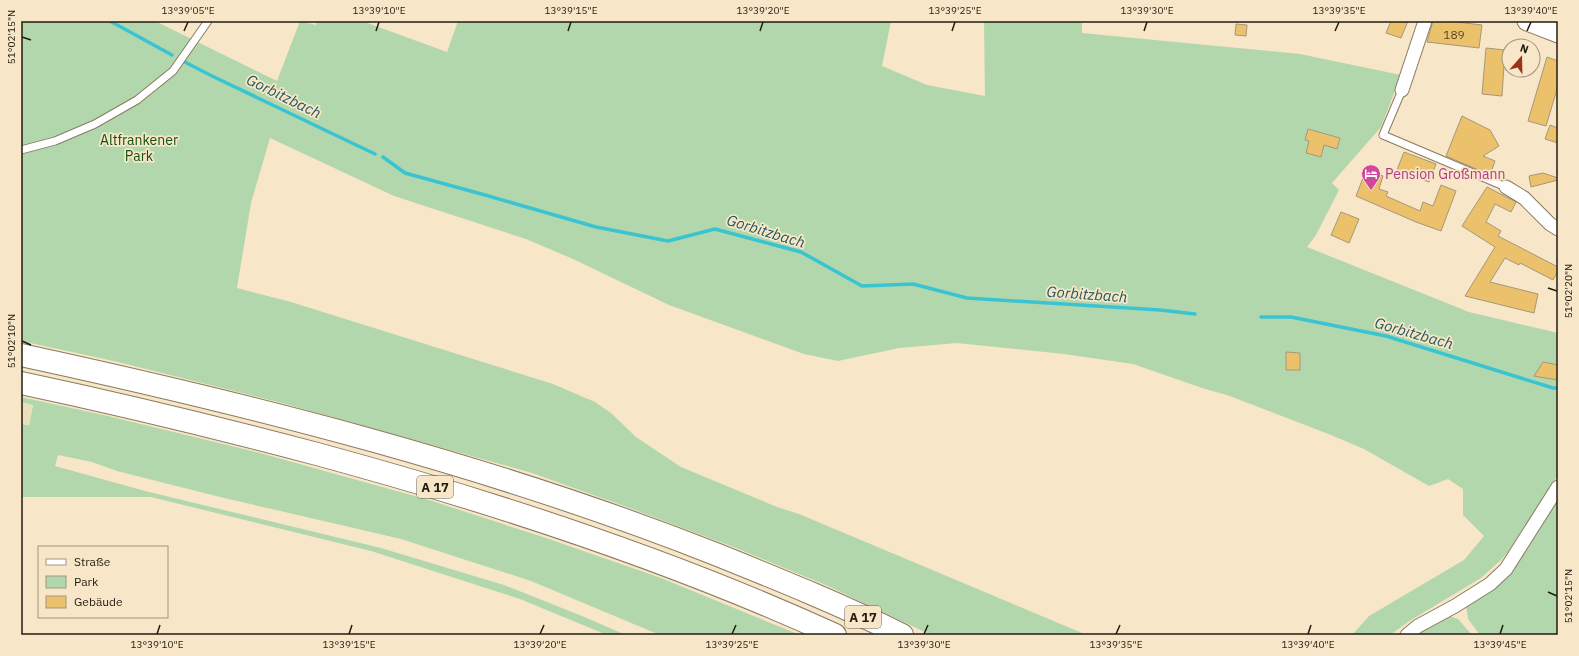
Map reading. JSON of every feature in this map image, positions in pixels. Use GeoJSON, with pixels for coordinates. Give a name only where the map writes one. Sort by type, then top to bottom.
{"type":"FeatureCollection","features":[{"type":"Feature","properties":{"kind":"highway","name":"A 17"},"geometry":{"type":"LineString","coordinates":[[21,355],[117,376],[384,443],[549,493],[679,539],[752,568],[902,635]]}},
{"type":"Feature","properties":{"kind":"highway","name":"A 17"},"geometry":{"type":"LineString","coordinates":[[21,383],[110,402],[264,440],[456,493],[601,541],[659,562],[740,594],[835,635]]}},
{"type":"Feature","properties":{"kind":"main road"},"geometry":{"type":"LineString","coordinates":[[1528,21],[1558,33]]}},
{"type":"Feature","properties":{"kind":"street"},"geometry":{"type":"LineString","coordinates":[[1402,90],[1425,21]]}},
{"type":"Feature","properties":{"kind":"street"},"geometry":{"type":"LineString","coordinates":[[1506,187],[1524,198],[1550,224],[1558,229]]}},
{"type":"Feature","properties":{"kind":"street"},"geometry":{"type":"LineString","coordinates":[[1407,635],[1418,626],[1455,606],[1490,584],[1506,569],[1558,487]]}},
{"type":"Feature","properties":{"kind":"lane"},"geometry":{"type":"LineString","coordinates":[[21,150],[55,141],[95,124],[137,100],[174,70],[208,21]]}},
{"type":"Feature","properties":{"kind":"lane"},"geometry":{"type":"LineString","coordinates":[[1402,90],[1383,135],[1506,187]]}},
{"type":"Feature","properties":{"kind":"green space","name":"Altfrankener Park"},"geometry":{"type":"Polygon","coordinates":[[[21,21],[155,21],[277,81],[300,21],[316,25],[317,21],[362,21],[447,52],[458,21],[891,21],[882,66],[927,85],[985,96],[984,21],[1082,21],[1082,33],[1300,54],[1401,75],[1381,127],[1332,183],[1339,190],[1316,235],[1307,247],[1469,312],[1558,333],[1558,475],[1508,552],[1481,578],[1411,620],[1390,635],[1352,635],[1369,616],[1464,560],[1484,536],[1463,515],[1463,489],[1448,479],[1429,486],[1364,449],[1331,435],[1227,395],[1133,364],[1064,354],[957,343],[899,348],[838,361],[804,354],[669,305],[573,259],[526,239],[394,196],[270,138],[251,203],[237,288],[291,302],[553,384],[595,402],[611,413],[636,437],[681,467],[777,507],[799,514],[1087,635],[931,635],[828,586],[731,546],[532,473],[282,403],[118,362],[21,341],[21,21]]]}},
{"type":"Feature","properties":{"kind":"green space"},"geometry":{"type":"Polygon","coordinates":[[[21,397],[108,416],[260,453],[429,500],[546,538],[661,578],[800,635],[660,635],[531,581],[401,539],[220,497],[117,471],[92,462],[58,455],[55,466],[145,491],[381,548],[504,585],[626,635],[607,635],[520,599],[371,551],[151,497],[21,497],[21,424],[29,425],[33,405],[21,402],[21,397]]]}},
{"type":"Feature","properties":{"kind":"green space"},"geometry":{"type":"Polygon","coordinates":[[[1558,498],[1558,635],[1480,635],[1468,619],[1466,605],[1493,589],[1511,574],[1558,498]]]}},
{"type":"Feature","properties":{"kind":"green space"},"geometry":{"type":"Polygon","coordinates":[[[1449,616],[1458,619],[1472,635],[1417,635],[1423,630],[1449,616]]]}},
{"type":"Feature","properties":{"kind":"sand"},"geometry":{"type":"Polygon","coordinates":[[[21,402],[33,405],[29,425],[21,424],[21,402]]]}},
{"type":"Feature","properties":{"kind":"building"},"geometry":{"type":"Polygon","coordinates":[[[1391,21],[1408,21],[1401,38],[1386,33],[1391,21]]]}},
{"type":"Feature","properties":{"kind":"building"},"geometry":{"type":"Polygon","coordinates":[[[1433,21],[1448,21],[1482,25],[1479,48],[1427,42],[1433,21]]]}},
{"type":"Feature","properties":{"kind":"building"},"geometry":{"type":"Polygon","coordinates":[[[1236,24],[1247,25],[1246,36],[1235,35],[1236,24]]]}},
{"type":"Feature","properties":{"kind":"building"},"geometry":{"type":"Polygon","coordinates":[[[1486,48],[1501,50],[1501,78],[1503,78],[1502,96],[1482,94],[1486,48]]]}},
{"type":"Feature","properties":{"kind":"building"},"geometry":{"type":"Polygon","coordinates":[[[1547,57],[1558,61],[1558,86],[1546,126],[1528,121],[1547,57]]]}},
{"type":"Feature","properties":{"kind":"building"},"geometry":{"type":"Polygon","coordinates":[[[1462,116],[1490,130],[1499,146],[1483,156],[1495,161],[1490,175],[1446,156],[1462,116]]]}},
{"type":"Feature","properties":{"kind":"building"},"geometry":{"type":"Polygon","coordinates":[[[1550,125],[1558,128],[1558,143],[1545,139],[1550,125]]]}},
{"type":"Feature","properties":{"kind":"building"},"geometry":{"type":"Polygon","coordinates":[[[1308,129],[1340,138],[1337,149],[1324,145],[1321,157],[1306,153],[1309,141],[1305,140],[1308,129]]]}},
{"type":"Feature","properties":{"kind":"building"},"geometry":{"type":"Polygon","coordinates":[[[1404,152],[1436,164],[1429,182],[1397,170],[1404,152]]]}},
{"type":"Feature","properties":{"kind":"building"},"geometry":{"type":"Polygon","coordinates":[[[1366,170],[1383,176],[1379,189],[1388,192],[1386,196],[1420,211],[1423,202],[1433,206],[1441,185],[1456,191],[1441,231],[1356,196],[1366,170]]]}},
{"type":"Feature","properties":{"kind":"building"},"geometry":{"type":"Polygon","coordinates":[[[1543,173],[1558,178],[1558,180],[1531,187],[1529,176],[1543,173]]]}},
{"type":"Feature","properties":{"kind":"building"},"geometry":{"type":"Polygon","coordinates":[[[1487,187],[1516,202],[1511,212],[1495,204],[1486,222],[1501,231],[1498,236],[1558,267],[1558,271],[1553,280],[1520,263],[1519,265],[1505,258],[1490,282],[1538,294],[1534,313],[1465,296],[1495,247],[1462,226],[1487,187]]]}},
{"type":"Feature","properties":{"kind":"building"},"geometry":{"type":"Polygon","coordinates":[[[1341,212],[1359,219],[1349,243],[1331,235],[1341,212]]]}},
{"type":"Feature","properties":{"kind":"building"},"geometry":{"type":"Polygon","coordinates":[[[1286,352],[1300,353],[1300,370],[1286,370],[1286,352]]]}},
{"type":"Feature","properties":{"kind":"building"},"geometry":{"type":"Polygon","coordinates":[[[1543,362],[1558,365],[1558,380],[1534,376],[1543,362]]]}},
{"type":"Feature","properties":{"kind":"waterway","name":"Gorbitzbach"},"geometry":{"type":"LineString","coordinates":[[110,21],[172,55]]}},
{"type":"Feature","properties":{"kind":"waterway","name":"Gorbitzbach"},"geometry":{"type":"LineString","coordinates":[[181,60],[375,154]]}},
{"type":"Feature","properties":{"kind":"waterway","name":"Gorbitzbach"},"geometry":{"type":"LineString","coordinates":[[383,157],[405,173],[596,227],[668,241],[715,229],[801,252],[862,286],[913,284],[967,298],[1160,310],[1195,314]]}},
{"type":"Feature","properties":{"kind":"waterway","name":"Gorbitzbach"},"geometry":{"type":"LineString","coordinates":[[1261,317],[1291,317],[1386,336],[1553,388],[1558,388]]}},
{"type":"Feature","properties":{"kind":"place","name":"Pension Großmann"},"geometry":{"type":"Point","coordinates":[1371,191]}}]}
